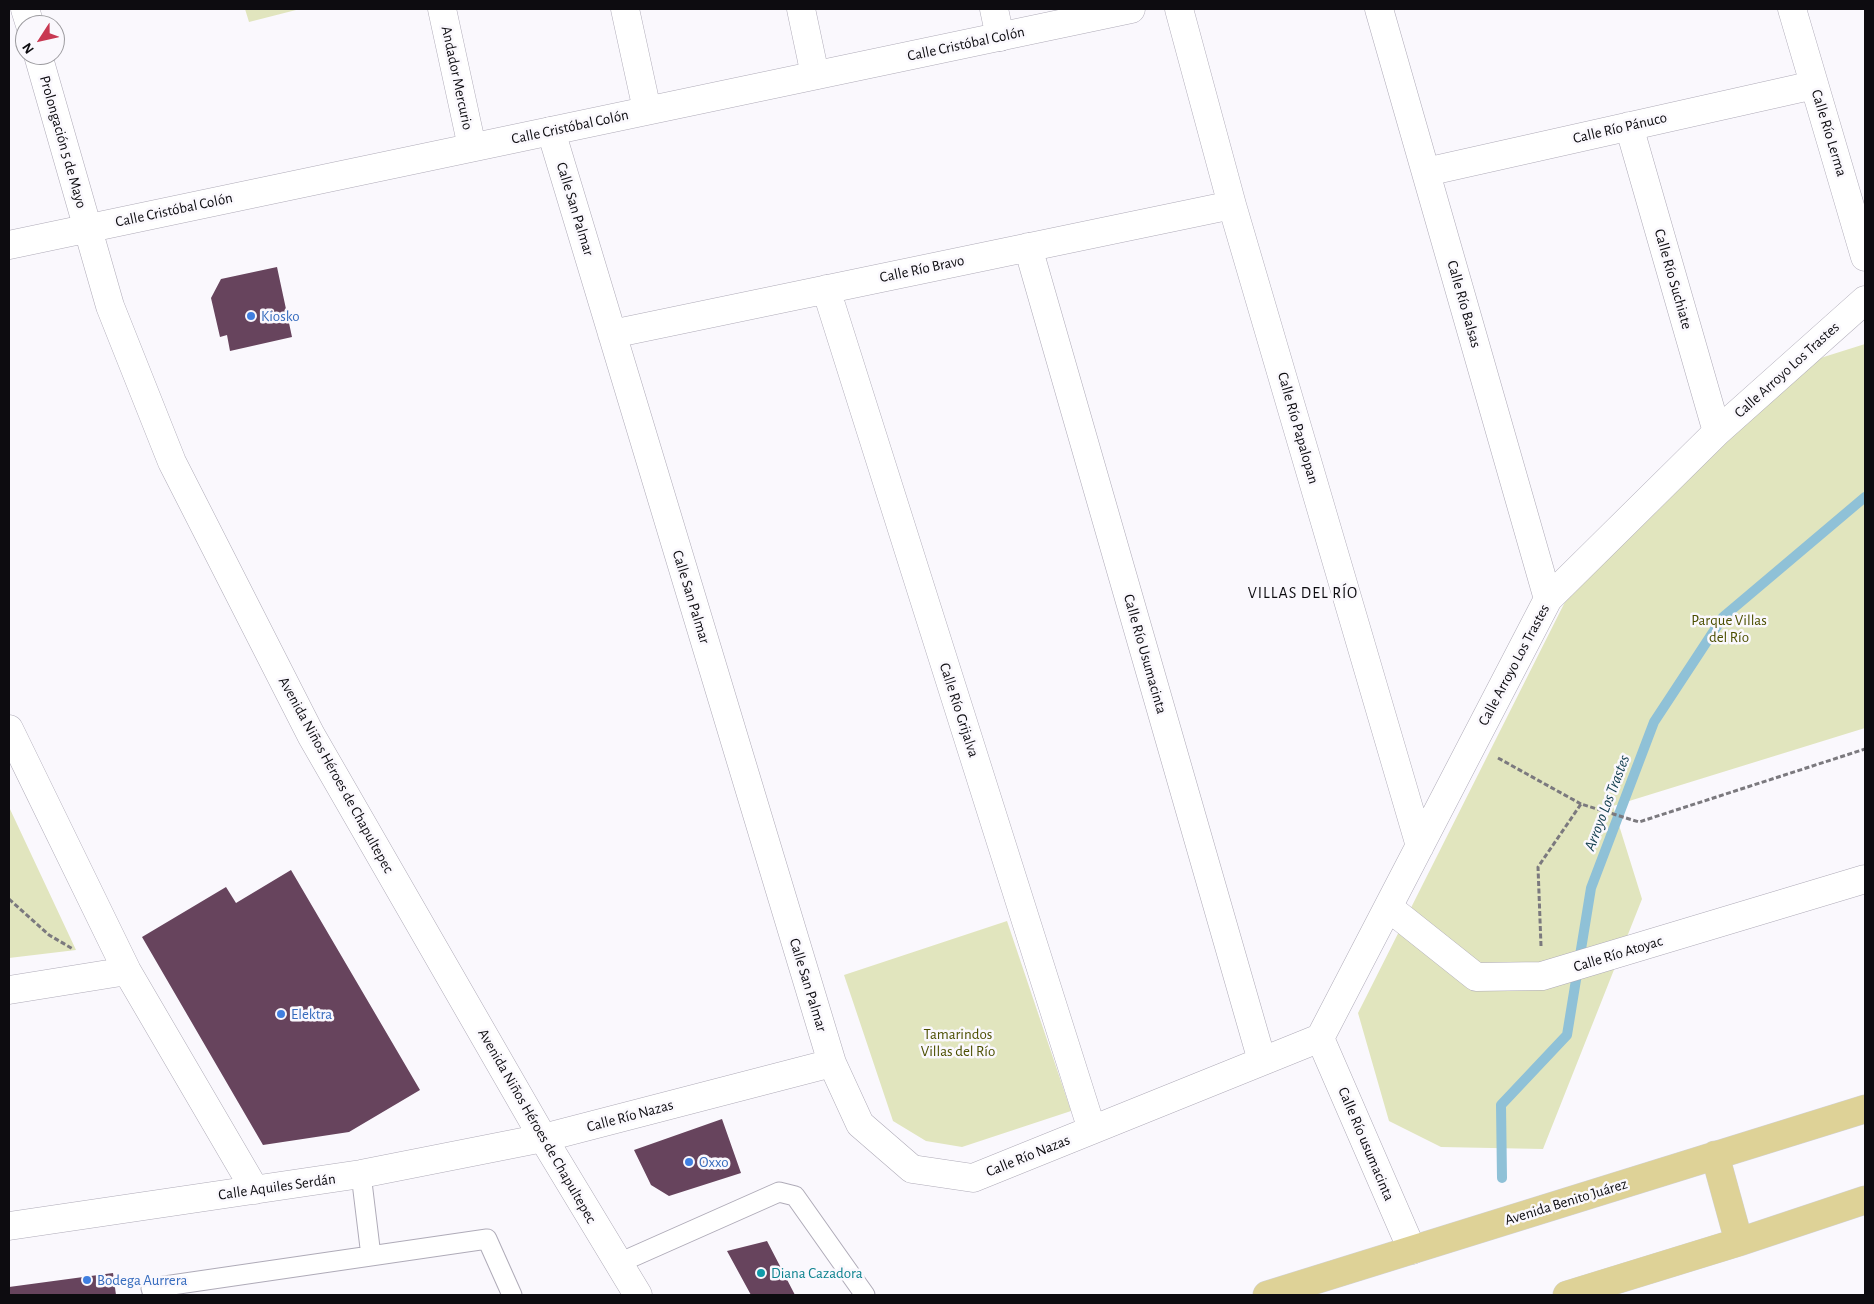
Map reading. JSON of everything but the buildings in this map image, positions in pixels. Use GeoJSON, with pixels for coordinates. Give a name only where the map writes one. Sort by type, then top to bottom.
{"type":"FeatureCollection","features":[{"type":"Feature","properties":{"kind":"main road","name":"Avenida Benito Juárez"},"geometry":{"type":"LineString","coordinates":[[1267,1295],[1865,1110]]}},
{"type":"Feature","properties":{"kind":"main road"},"geometry":{"type":"LineString","coordinates":[[1716,1155],[1739,1242]]}},
{"type":"Feature","properties":{"kind":"main road"},"geometry":{"type":"LineString","coordinates":[[1567,1295],[1739,1242],[1865,1200]]}},
{"type":"Feature","properties":{"kind":"street","name":"Andador Mercurio"},"geometry":{"type":"LineString","coordinates":[[442,9],[472,147]]}},
{"type":"Feature","properties":{"kind":"street"},"geometry":{"type":"LineString","coordinates":[[625,9],[647,110]]}},
{"type":"Feature","properties":{"kind":"street"},"geometry":{"type":"LineString","coordinates":[[801,9],[815,75]]}},
{"type":"Feature","properties":{"kind":"street"},"geometry":{"type":"LineString","coordinates":[[994,9],[1000,37]]}},
{"type":"Feature","properties":{"kind":"street","name":"Calle Cristóbal Colón"},"geometry":{"type":"LineString","coordinates":[[9,245],[1131,9]]}},
{"type":"Feature","properties":{"kind":"street","name":"Calle Río Papalopan"},"geometry":{"type":"LineString","coordinates":[[1179,9],[1232,205],[1420,846]]}},
{"type":"Feature","properties":{"kind":"street","name":"Calle Río Balsas"},"geometry":{"type":"LineString","coordinates":[[1379,9],[1548,599]]}},
{"type":"Feature","properties":{"kind":"street","name":"Calle Río Lerma"},"geometry":{"type":"LineString","coordinates":[[1792,9],[1865,257]]}},
{"type":"Feature","properties":{"kind":"street","name":"Prolongación 5 de Mayo"},"geometry":{"type":"LineString","coordinates":[[41,65],[88,228]]}},
{"type":"Feature","properties":{"kind":"street","name":"Calle Río Pánuco"},"geometry":{"type":"LineString","coordinates":[[1426,172],[1814,85]]}},
{"type":"Feature","properties":{"kind":"street","name":"Calle Río Suchiate"},"geometry":{"type":"LineString","coordinates":[[1629,126],[1718,432]]}},
{"type":"Feature","properties":{"kind":"street","name":"Calle San Palmar"},"geometry":{"type":"LineString","coordinates":[[551,131],[832,1063]]}},
{"type":"Feature","properties":{"kind":"street","name":"Calle Río Bravo"},"geometry":{"type":"LineString","coordinates":[[612,334],[1232,205]]}},
{"type":"Feature","properties":{"kind":"street","name":"Avenida Niños Héroes de Chapultepec"},"geometry":{"type":"LineString","coordinates":[[88,228],[110,306],[172,462],[311,735],[543,1138],[638,1295]]}},
{"type":"Feature","properties":{"kind":"street","name":"Calle Río Usumacinta"},"geometry":{"type":"LineString","coordinates":[[1028,247],[1262,1061]]}},
{"type":"Feature","properties":{"kind":"street","name":"Calle Río Grijalva"},"geometry":{"type":"LineString","coordinates":[[826,289],[1092,1130]]}},
{"type":"Feature","properties":{"kind":"street","name":"Calle Arroyo Los Trastes"},"geometry":{"type":"LineString","coordinates":[[1320,1038],[1548,599],[1718,432],[1865,300]]}},
{"type":"Feature","properties":{"kind":"street"},"geometry":{"type":"LineString","coordinates":[[9,729],[127,971],[255,1190]]}},
{"type":"Feature","properties":{"kind":"street","name":"Calle Río Atoyac"},"geometry":{"type":"LineString","coordinates":[[1388,907],[1476,977],[1542,976],[1865,879]]}},
{"type":"Feature","properties":{"kind":"street"},"geometry":{"type":"LineString","coordinates":[[9,990],[127,971]]}},
{"type":"Feature","properties":{"kind":"street","name":"Calle Río Nazas"},"geometry":{"type":"LineString","coordinates":[[543,1138],[832,1063],[860,1124],[912,1169],[973,1178],[1320,1038]]}},
{"type":"Feature","properties":{"kind":"street","name":"Calle Río usumacinta"},"geometry":{"type":"LineString","coordinates":[[1320,1038],[1412,1250]]}},
{"type":"Feature","properties":{"kind":"street","name":"Calle Aquiles Serdán"},"geometry":{"type":"LineString","coordinates":[[9,1226],[361,1174],[543,1138]]}},
{"type":"Feature","properties":{"kind":"lane"},"geometry":{"type":"LineString","coordinates":[[361,1174],[372,1256]]}},
{"type":"Feature","properties":{"kind":"lane"},"geometry":{"type":"LineString","coordinates":[[619,1264],[778,1192],[795,1196],[864,1295]]}},
{"type":"Feature","properties":{"kind":"lane"},"geometry":{"type":"LineString","coordinates":[[153,1295],[152,1288],[487,1239],[512,1295]]}},
{"type":"Feature","properties":{"kind":"path"},"geometry":{"type":"LineString","coordinates":[[1473,744],[1581,804],[1640,822],[1865,749]]}},
{"type":"Feature","properties":{"kind":"path"},"geometry":{"type":"LineString","coordinates":[[1542,976],[1538,867],[1581,804]]}},
{"type":"Feature","properties":{"kind":"path"},"geometry":{"type":"LineString","coordinates":[[9,899],[49,935],[76,950]]}},
{"type":"Feature","properties":{"kind":"green space"},"geometry":{"type":"Polygon","coordinates":[[[245,9],[300,9],[249,22],[245,9]]]}},
{"type":"Feature","properties":{"kind":"green space","name":"Parque Villas del Río"},"geometry":{"type":"Polygon","coordinates":[[[1865,344],[1865,728],[1613,806],[1642,899],[1543,1149],[1441,1147],[1389,1121],[1358,1013],[1571,590],[1811,361],[1865,344]]]}},
{"type":"Feature","properties":{"kind":"green space"},"geometry":{"type":"Polygon","coordinates":[[[9,807],[76,950],[9,958],[9,807]]]}},
{"type":"Feature","properties":{"kind":"green space","name":"Tamarindos Villas del Río"},"geometry":{"type":"Polygon","coordinates":[[[1007,921],[1071,1111],[962,1147],[926,1141],[893,1121],[844,975],[1007,921]]]}},
{"type":"Feature","properties":{"kind":"waterway","name":"Arroyo Los Trastes"},"geometry":{"type":"LineString","coordinates":[[1502,1178],[1501,1105],[1567,1035],[1591,888],[1654,722],[1723,617],[1865,497]]}},
{"type":"Feature","properties":{"kind":"place","name":"Kiosko"},"geometry":{"type":"Point","coordinates":[251,316]}},
{"type":"Feature","properties":{"kind":"place","name":"Elektra"},"geometry":{"type":"Point","coordinates":[281,1014]}},
{"type":"Feature","properties":{"kind":"place","name":"Oxxo"},"geometry":{"type":"Point","coordinates":[689,1162]}},
{"type":"Feature","properties":{"kind":"place","name":"Diana Cazadora"},"geometry":{"type":"Point","coordinates":[761,1273]}},
{"type":"Feature","properties":{"kind":"place","name":"Bodega Aurrera"},"geometry":{"type":"Point","coordinates":[87,1280]}},
{"type":"Feature","properties":{"kind":"district","name":"VILLAS DEL RÍO"},"geometry":{"type":"Point","coordinates":[1303,593]}}]}
